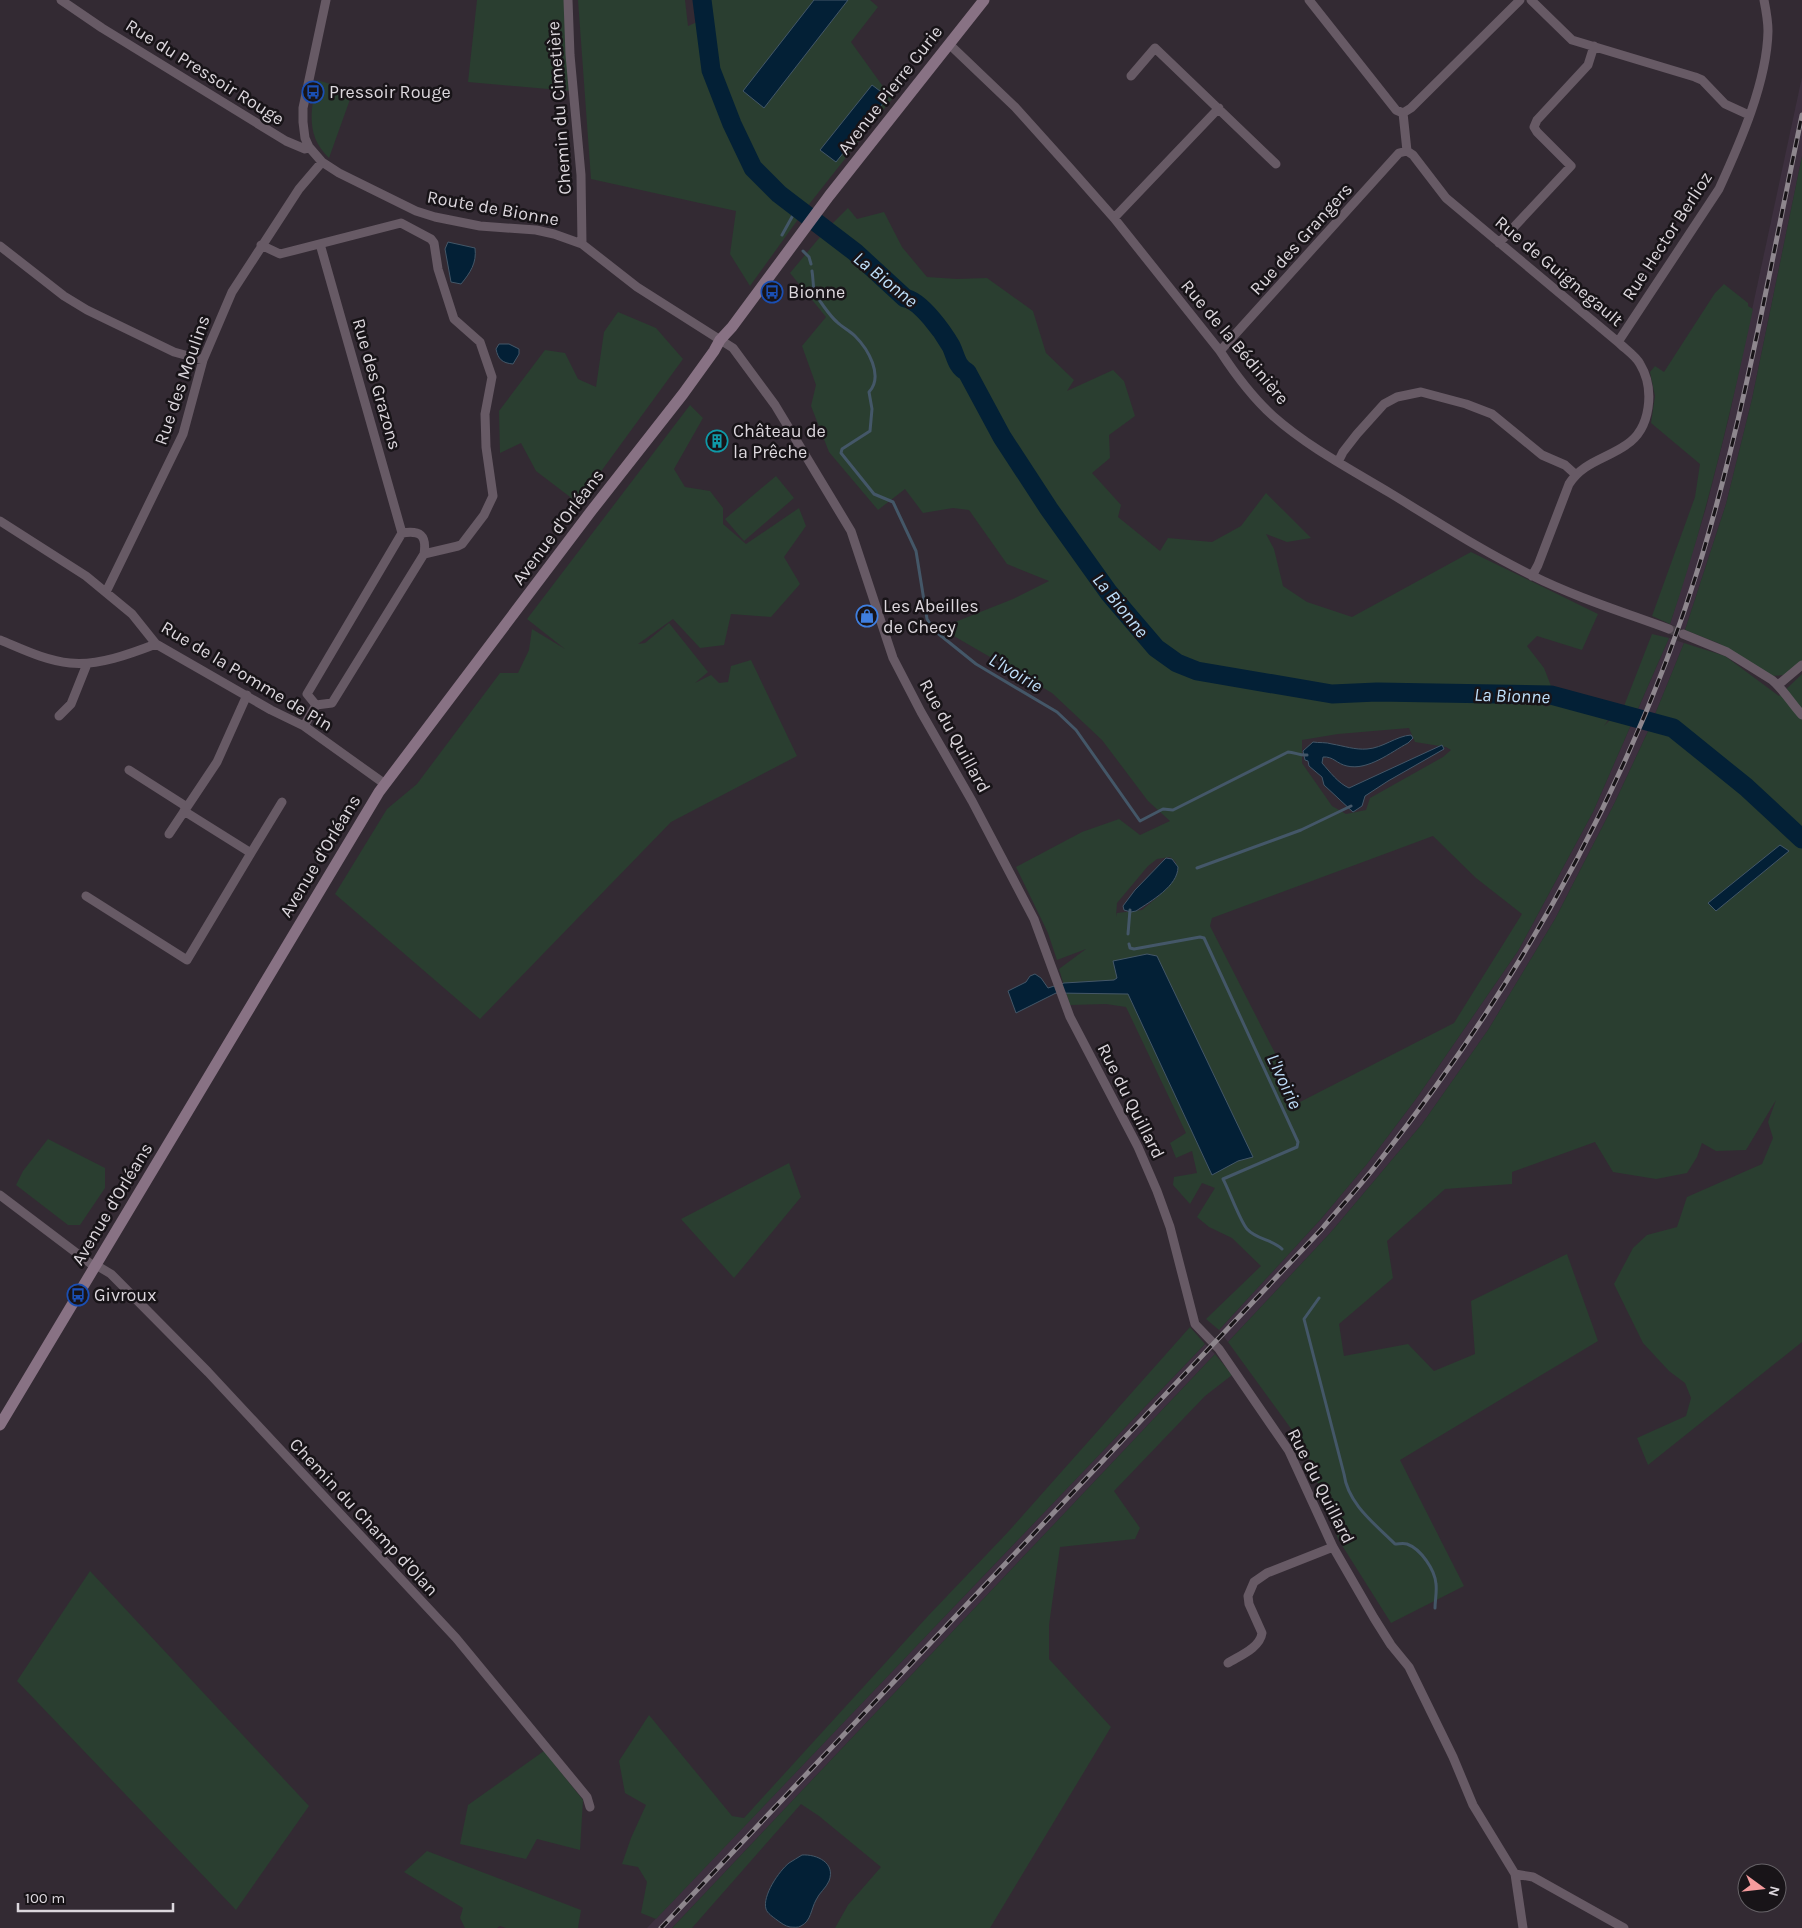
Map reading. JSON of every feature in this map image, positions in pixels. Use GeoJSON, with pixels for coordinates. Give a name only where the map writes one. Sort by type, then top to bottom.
{"type":"FeatureCollection","features":[{"type":"Feature","properties":{"kind":"main road","name":"Avenue Pierre Curie"},"geometry":{"type":"LineString","coordinates":[[803,231],[984,0]]}},
{"type":"Feature","properties":{"kind":"main road","name":"Avenue d'Orléans"},"geometry":{"type":"LineString","coordinates":[[0,1425],[361,819],[385,784],[592,510],[683,394],[720,340],[732,327],[803,231]]}},
{"type":"Feature","properties":{"kind":"street","name":"Rue du Pressoir Rouge"},"geometry":{"type":"LineString","coordinates":[[61,0],[110,33],[286,141],[305,149],[309,147]]}},
{"type":"Feature","properties":{"kind":"street","name":"Route de Bionne"},"geometry":{"type":"LineString","coordinates":[[326,0],[303,108],[305,138],[309,147],[322,162],[339,173],[416,211],[435,217],[480,226],[536,230],[582,244],[637,287],[720,340]]}},
{"type":"Feature","properties":{"kind":"street","name":"Chemin du Cimetière"},"geometry":{"type":"LineString","coordinates":[[568,0],[570,55],[581,175],[582,244]]}},
{"type":"Feature","properties":{"kind":"street"},"geometry":{"type":"LineString","coordinates":[[1309,0],[1396,110],[1403,113]]}},
{"type":"Feature","properties":{"kind":"street"},"geometry":{"type":"LineString","coordinates":[[1403,113],[1411,108],[1520,0]]}},
{"type":"Feature","properties":{"kind":"street"},"geometry":{"type":"LineString","coordinates":[[1532,0],[1572,40],[1695,77],[1702,80],[1725,104],[1748,114]]}},
{"type":"Feature","properties":{"kind":"street","name":"Rue Hector Berlioz"},"geometry":{"type":"LineString","coordinates":[[1618,342],[1719,189],[1759,89],[1766,56],[1768,30],[1764,0]]}},
{"type":"Feature","properties":{"kind":"street","name":"Rue de la Bédinière"},"geometry":{"type":"LineString","coordinates":[[949,44],[1015,107],[1114,218],[1220,351],[1229,365],[1272,415],[1303,439],[1338,462],[1452,531],[1532,576],[1584,598],[1669,629]]}},
{"type":"Feature","properties":{"kind":"street"},"geometry":{"type":"LineString","coordinates":[[1499,243],[1571,166],[1536,132],[1534,127],[1537,120],[1588,65],[1594,46]]}},
{"type":"Feature","properties":{"kind":"street"},"geometry":{"type":"LineString","coordinates":[[1131,76],[1155,48],[1276,164]]}},
{"type":"Feature","properties":{"kind":"street"},"geometry":{"type":"LineString","coordinates":[[1114,218],[1219,108]]}},
{"type":"Feature","properties":{"kind":"street"},"geometry":{"type":"LineString","coordinates":[[1403,113],[1407,152]]}},
{"type":"Feature","properties":{"kind":"street","name":"Rue de Guignegault"},"geometry":{"type":"LineString","coordinates":[[1407,152],[1413,155],[1446,198],[1618,342],[1640,364],[1648,384],[1648,414],[1639,432],[1628,445],[1584,466],[1575,474]]}},
{"type":"Feature","properties":{"kind":"street","name":"Rue des Grangers"},"geometry":{"type":"LineString","coordinates":[[1220,351],[1400,153],[1407,152]]}},
{"type":"Feature","properties":{"kind":"street","name":"Rue des Moulins"},"geometry":{"type":"LineString","coordinates":[[106,592],[184,434],[203,360],[232,292],[299,189],[322,162]]}},
{"type":"Feature","properties":{"kind":"street"},"geometry":{"type":"LineString","coordinates":[[261,245],[280,254],[401,223],[431,238],[434,243],[438,269],[454,319],[480,342],[492,377],[485,414],[486,447],[493,496],[484,515],[462,544],[424,554]]}},
{"type":"Feature","properties":{"kind":"street","name":"Rue des Grazons"},"geometry":{"type":"LineString","coordinates":[[320,244],[402,533]]}},
{"type":"Feature","properties":{"kind":"street"},"geometry":{"type":"LineString","coordinates":[[0,246],[64,296],[87,310],[174,352],[203,360]]}},
{"type":"Feature","properties":{"kind":"street","name":"Rue du Quillard"},"geometry":{"type":"LineString","coordinates":[[720,340],[733,348],[775,406],[850,531],[893,658],[1030,910],[1070,1017],[1138,1147],[1170,1227],[1195,1324],[1219,1349],[1289,1451],[1333,1547],[1391,1645],[1409,1667],[1453,1758],[1473,1805],[1514,1874]]}},
{"type":"Feature","properties":{"kind":"street"},"geometry":{"type":"LineString","coordinates":[[1338,462],[1357,434],[1384,404],[1397,397],[1421,392],[1466,404],[1492,414],[1542,455],[1565,465],[1575,474],[1569,484],[1532,576]]}},
{"type":"Feature","properties":{"kind":"street","name":"Rue de la Pomme de Pin"},"geometry":{"type":"LineString","coordinates":[[0,521],[86,576],[132,614],[156,644],[270,710],[304,726],[385,784]]}},
{"type":"Feature","properties":{"kind":"street"},"geometry":{"type":"LineString","coordinates":[[402,533],[416,533],[426,543],[424,554],[332,703],[316,705],[308,694],[402,533]]}},
{"type":"Feature","properties":{"kind":"street"},"geometry":{"type":"LineString","coordinates":[[1684,634],[1727,652],[1778,685],[1802,715]]}},
{"type":"Feature","properties":{"kind":"street"},"geometry":{"type":"LineString","coordinates":[[0,640],[34,654],[69,663],[87,664],[135,652],[156,644]]}},
{"type":"Feature","properties":{"kind":"street"},"geometry":{"type":"LineString","coordinates":[[59,716],[71,704],[87,664]]}},
{"type":"Feature","properties":{"kind":"street"},"geometry":{"type":"LineString","coordinates":[[1778,685],[1802,665]]}},
{"type":"Feature","properties":{"kind":"street"},"geometry":{"type":"LineString","coordinates":[[169,834],[217,762],[247,695]]}},
{"type":"Feature","properties":{"kind":"street"},"geometry":{"type":"LineString","coordinates":[[304,726],[316,705]]}},
{"type":"Feature","properties":{"kind":"street"},"geometry":{"type":"LineString","coordinates":[[129,770],[251,853]]}},
{"type":"Feature","properties":{"kind":"street"},"geometry":{"type":"LineString","coordinates":[[86,896],[187,960],[282,802]]}},
{"type":"Feature","properties":{"kind":"street","name":"Chemin du Champ d'Olan"},"geometry":{"type":"LineString","coordinates":[[0,1195],[96,1266],[111,1274],[208,1372],[456,1638],[587,1797],[590,1807]]}},
{"type":"Feature","properties":{"kind":"street"},"geometry":{"type":"LineString","coordinates":[[1228,1663],[1257,1644],[1261,1638],[1262,1633],[1249,1604],[1248,1596],[1254,1582],[1266,1572],[1333,1547]]}},
{"type":"Feature","properties":{"kind":"street"},"geometry":{"type":"LineString","coordinates":[[1523,1928],[1514,1874],[1533,1877],[1624,1928]]}},
{"type":"Feature","properties":{"kind":"shaded area"},"geometry":{"type":"Polygon","coordinates":[[[1802,77],[1802,156],[1752,399],[1726,504],[1685,630],[1670,624],[1706,508],[1729,417],[1802,77]]]}},
{"type":"Feature","properties":{"kind":"shaded area"},"geometry":{"type":"Polygon","coordinates":[[[1669,638],[1684,643],[1649,729],[1615,802],[1555,919],[1488,1030],[1422,1124],[1331,1232],[1228,1342],[1219,1330],[1321,1219],[1367,1164],[1416,1099],[1518,951],[1593,812],[1669,638]]]}},
{"type":"Feature","properties":{"kind":"shaded area"},"geometry":{"type":"Polygon","coordinates":[[[1205,1344],[1215,1354],[672,1928],[647,1928],[1205,1344]]]}},
{"type":"Feature","properties":{"kind":"green space"},"geometry":{"type":"Polygon","coordinates":[[[477,0],[565,0],[571,91],[468,82],[477,0]]]}},
{"type":"Feature","properties":{"kind":"green space"},"geometry":{"type":"Polygon","coordinates":[[[578,0],[685,0],[688,26],[711,16],[711,0],[870,0],[878,7],[851,42],[892,99],[807,207],[750,286],[730,254],[736,211],[591,179],[578,0]]]}},
{"type":"Feature","properties":{"kind":"green space"},"geometry":{"type":"Polygon","coordinates":[[[317,80],[353,91],[329,158],[321,149],[313,131],[312,112],[317,80]]]}},
{"type":"Feature","properties":{"kind":"green space"},"geometry":{"type":"Polygon","coordinates":[[[1802,156],[1802,662],[1784,675],[1772,676],[1718,643],[1685,630],[1726,504],[1752,399],[1802,156]]]}},
{"type":"Feature","properties":{"kind":"green space"},"geometry":{"type":"Polygon","coordinates":[[[848,208],[857,219],[884,212],[902,247],[927,277],[987,278],[1033,311],[1046,353],[1074,380],[1067,391],[1113,370],[1124,381],[1135,416],[1109,435],[1110,458],[1092,473],[1121,505],[1118,517],[1160,551],[1168,538],[1212,542],[1241,526],[1266,493],[1311,538],[1287,542],[1266,534],[1274,549],[1283,586],[1307,602],[1352,617],[1471,552],[1598,614],[1582,650],[1537,636],[1527,646],[1544,668],[1553,691],[1545,707],[1564,701],[1613,713],[1604,726],[1624,706],[1652,634],[1669,638],[1593,812],[1518,951],[1416,1099],[1367,1164],[1321,1219],[1219,1330],[1206,1319],[1261,1266],[1232,1238],[1209,1227],[1197,1217],[1215,1188],[1202,1183],[1190,1204],[1173,1185],[1174,1177],[1197,1173],[1192,1151],[1176,1158],[1170,1143],[1186,1133],[1126,1007],[1106,1004],[1070,1005],[1059,969],[1086,949],[1057,960],[1048,933],[1016,867],[1082,832],[1119,819],[1140,835],[1170,821],[1148,801],[1102,740],[1052,693],[940,628],[1013,599],[1049,581],[1007,564],[969,510],[953,508],[923,513],[905,489],[878,510],[829,452],[811,406],[816,385],[802,346],[826,317],[790,273],[825,231],[848,208]],[[1409,728],[1338,734],[1302,740],[1302,763],[1332,806],[1346,814],[1366,810],[1370,798],[1443,757],[1451,750],[1446,747],[1415,742],[1409,728]],[[1433,836],[1212,918],[1210,926],[1300,1102],[1454,1023],[1522,914],[1476,878],[1433,836]],[[1170,857],[1157,859],[1148,866],[1117,903],[1116,917],[1117,913],[1142,910],[1160,895],[1176,862],[1170,857]]]}},
{"type":"Feature","properties":{"kind":"green space"},"geometry":{"type":"Polygon","coordinates":[[[1724,284],[1753,309],[1716,468],[1670,624],[1652,616],[1695,497],[1700,464],[1651,423],[1655,396],[1650,372],[1655,366],[1664,372],[1715,293],[1724,284]]]}},
{"type":"Feature","properties":{"kind":"green space"},"geometry":{"type":"Polygon","coordinates":[[[618,312],[656,328],[683,359],[578,503],[536,471],[521,443],[500,453],[499,411],[545,350],[565,353],[578,379],[596,387],[604,332],[618,312]]]}},
{"type":"Feature","properties":{"kind":"green space"},"geometry":{"type":"Polygon","coordinates":[[[690,405],[703,418],[674,469],[685,487],[710,491],[723,508],[723,524],[746,544],[799,508],[806,526],[784,557],[800,584],[771,617],[731,614],[724,645],[700,648],[673,619],[638,644],[645,643],[669,623],[708,672],[695,683],[711,675],[719,683],[728,682],[731,666],[751,660],[797,756],[671,822],[480,1019],[335,894],[387,809],[417,784],[500,673],[518,673],[529,650],[532,629],[565,649],[527,619],[690,405]]]}},
{"type":"Feature","properties":{"kind":"green space"},"geometry":{"type":"Polygon","coordinates":[[[776,476],[794,498],[744,541],[725,519],[776,476]]]}},
{"type":"Feature","properties":{"kind":"green space"},"geometry":{"type":"Polygon","coordinates":[[[1684,643],[1725,656],[1779,696],[1802,674],[1802,1342],[1648,1465],[1637,1438],[1686,1416],[1691,1398],[1685,1383],[1669,1371],[1643,1343],[1614,1284],[1633,1248],[1647,1235],[1677,1227],[1687,1197],[1762,1164],[1773,1138],[1768,1122],[1776,1100],[1746,1150],[1716,1151],[1702,1143],[1697,1157],[1687,1173],[1656,1179],[1613,1172],[1595,1142],[1512,1172],[1512,1184],[1445,1189],[1387,1241],[1393,1278],[1339,1324],[1344,1356],[1408,1344],[1434,1371],[1475,1354],[1471,1301],[1567,1254],[1598,1341],[1400,1460],[1464,1586],[1391,1623],[1338,1539],[1305,1448],[1228,1342],[1331,1232],[1422,1124],[1488,1030],[1555,919],[1615,802],[1649,729],[1684,643]]]}},
{"type":"Feature","properties":{"kind":"green space"},"geometry":{"type":"Polygon","coordinates":[[[48,1139],[105,1168],[105,1188],[80,1225],[68,1225],[16,1185],[23,1171],[48,1139]]]}},
{"type":"Feature","properties":{"kind":"green space"},"geometry":{"type":"Polygon","coordinates":[[[789,1163],[801,1197],[734,1278],[681,1219],[789,1163]]]}},
{"type":"Feature","properties":{"kind":"green space"},"geometry":{"type":"Polygon","coordinates":[[[1190,1327],[1205,1344],[656,1919],[641,1913],[647,1882],[638,1867],[622,1864],[646,1805],[625,1793],[619,1761],[649,1715],[732,1816],[744,1818],[928,1616],[1008,1532],[1190,1327]]]}},
{"type":"Feature","properties":{"kind":"green space"},"geometry":{"type":"Polygon","coordinates":[[[1215,1354],[1232,1375],[1205,1396],[1114,1491],[1140,1528],[1135,1539],[1060,1547],[1049,1625],[1049,1659],[1111,1727],[990,1928],[835,1928],[848,1905],[881,1867],[819,1816],[801,1804],[692,1928],[672,1928],[1215,1354]]]}},
{"type":"Feature","properties":{"kind":"green space"},"geometry":{"type":"Polygon","coordinates":[[[90,1571],[309,1806],[236,1910],[17,1681],[90,1571]]]}},
{"type":"Feature","properties":{"kind":"green space"},"geometry":{"type":"Polygon","coordinates":[[[544,1751],[583,1800],[580,1850],[537,1839],[526,1859],[460,1844],[468,1805],[544,1751]]]}},
{"type":"Feature","properties":{"kind":"green space"},"geometry":{"type":"Polygon","coordinates":[[[427,1851],[581,1910],[578,1928],[506,1928],[500,1926],[497,1928],[465,1928],[460,1918],[463,1908],[404,1872],[427,1851]]]}},
{"type":"Feature","properties":{"kind":"water"},"geometry":{"type":"Polygon","coordinates":[[[814,0],[848,0],[764,108],[743,91],[814,0]]]}},
{"type":"Feature","properties":{"kind":"water"},"geometry":{"type":"Polygon","coordinates":[[[872,85],[888,97],[836,162],[820,150],[872,85]]]}},
{"type":"Feature","properties":{"kind":"water"},"geometry":{"type":"Polygon","coordinates":[[[448,242],[475,248],[472,268],[461,284],[451,282],[445,249],[448,242]]]}},
{"type":"Feature","properties":{"kind":"water"},"geometry":{"type":"Polygon","coordinates":[[[499,344],[509,344],[519,349],[519,354],[513,364],[506,363],[499,358],[496,349],[499,344]]]}},
{"type":"Feature","properties":{"kind":"water"},"geometry":{"type":"Polygon","coordinates":[[[1411,735],[1413,738],[1408,743],[1379,760],[1363,766],[1347,766],[1330,758],[1323,757],[1322,763],[1338,780],[1349,788],[1442,745],[1444,749],[1365,796],[1362,806],[1353,812],[1324,785],[1322,777],[1305,760],[1303,751],[1313,742],[1367,749],[1379,747],[1400,737],[1411,735]]]}},
{"type":"Feature","properties":{"kind":"water"},"geometry":{"type":"Polygon","coordinates":[[[1780,845],[1789,851],[1716,911],[1708,903],[1780,845]]]}},
{"type":"Feature","properties":{"kind":"water"},"geometry":{"type":"Polygon","coordinates":[[[1166,858],[1172,859],[1178,867],[1177,874],[1169,887],[1136,911],[1124,910],[1123,906],[1135,890],[1166,858]]]}},
{"type":"Feature","properties":{"kind":"water"},"geometry":{"type":"Polygon","coordinates":[[[1147,954],[1157,956],[1253,1157],[1238,1161],[1212,1175],[1128,994],[1056,993],[1016,1013],[1008,991],[1026,982],[1030,976],[1035,974],[1041,978],[1048,988],[1064,983],[1114,980],[1117,978],[1113,961],[1147,954]]]}},
{"type":"Feature","properties":{"kind":"water"},"geometry":{"type":"Polygon","coordinates":[[[802,1855],[814,1856],[824,1861],[830,1869],[829,1881],[817,1897],[807,1921],[800,1927],[790,1927],[769,1913],[765,1904],[766,1897],[772,1884],[781,1872],[789,1863],[802,1855]]]}},
{"type":"Feature","properties":{"kind":"waterway","name":"La Bionne"},"geometry":{"type":"LineString","coordinates":[[702,0],[711,70],[732,124],[753,168],[779,194],[855,252],[905,298],[918,305],[937,325],[951,346],[958,364],[967,372],[1002,437],[1049,509],[1109,593],[1156,648],[1177,663],[1197,671],[1332,694],[1377,692],[1551,695],[1673,728],[1746,787],[1802,839]]}},
{"type":"Feature","properties":{"kind":"waterway","name":"L'Ivoirie"},"geometry":{"type":"LineString","coordinates":[[782,235],[797,208]]}},
{"type":"Feature","properties":{"kind":"waterway","name":"L'Ivoirie"},"geometry":{"type":"LineString","coordinates":[[803,251],[809,257],[811,264]]}},
{"type":"Feature","properties":{"kind":"waterway","name":"L'Ivoirie"},"geometry":{"type":"LineString","coordinates":[[812,271],[814,290],[824,307],[841,326],[860,341],[869,355],[875,371],[873,386],[869,392],[872,409],[870,431],[842,449],[841,453],[874,494],[893,502],[916,551],[927,619],[935,631],[976,664],[1057,712],[1076,730],[1140,821],[1163,809],[1173,810],[1288,752],[1307,755]]}},
{"type":"Feature","properties":{"kind":"waterway"},"geometry":{"type":"LineString","coordinates":[[1197,868],[1301,830],[1351,806]]}},
{"type":"Feature","properties":{"kind":"waterway","name":"L'Ivoirie"},"geometry":{"type":"LineString","coordinates":[[1128,934],[1130,910]]}},
{"type":"Feature","properties":{"kind":"waterway","name":"L'Ivoirie"},"geometry":{"type":"LineString","coordinates":[[1129,944],[1130,948],[1134,949],[1200,937],[1204,938],[1298,1142],[1297,1147],[1223,1179],[1247,1229],[1282,1249]]}},
{"type":"Feature","properties":{"kind":"waterway","name":"L'Ivoirie"},"geometry":{"type":"LineString","coordinates":[[1319,1298],[1304,1319],[1347,1485],[1351,1495],[1364,1513],[1395,1544],[1406,1544],[1422,1555],[1435,1578],[1435,1608]]}},
{"type":"Feature","properties":{"kind":"tunnel"},"geometry":{"type":"LineString","coordinates":[[1669,629],[1683,634]]}},
{"type":"Feature","properties":{"kind":"railway"},"geometry":{"type":"LineString","coordinates":[[661,1928],[1321,1230],[1381,1159],[1433,1090],[1482,1020],[1570,872],[1644,718],[1675,638],[1702,556],[1731,447],[1802,115]]}},
{"type":"Feature","properties":{"kind":"place","name":"Pressoir Rouge"},"geometry":{"type":"Point","coordinates":[313,92]}},
{"type":"Feature","properties":{"kind":"place","name":"Bionne"},"geometry":{"type":"Point","coordinates":[772,292]}},
{"type":"Feature","properties":{"kind":"place","name":"Château de la Prêche"},"geometry":{"type":"Point","coordinates":[717,441]}},
{"type":"Feature","properties":{"kind":"place","name":"Les Abeilles de Checy"},"geometry":{"type":"Point","coordinates":[867,616]}},
{"type":"Feature","properties":{"kind":"place","name":"Givroux"},"geometry":{"type":"Point","coordinates":[78,1295]}}]}
